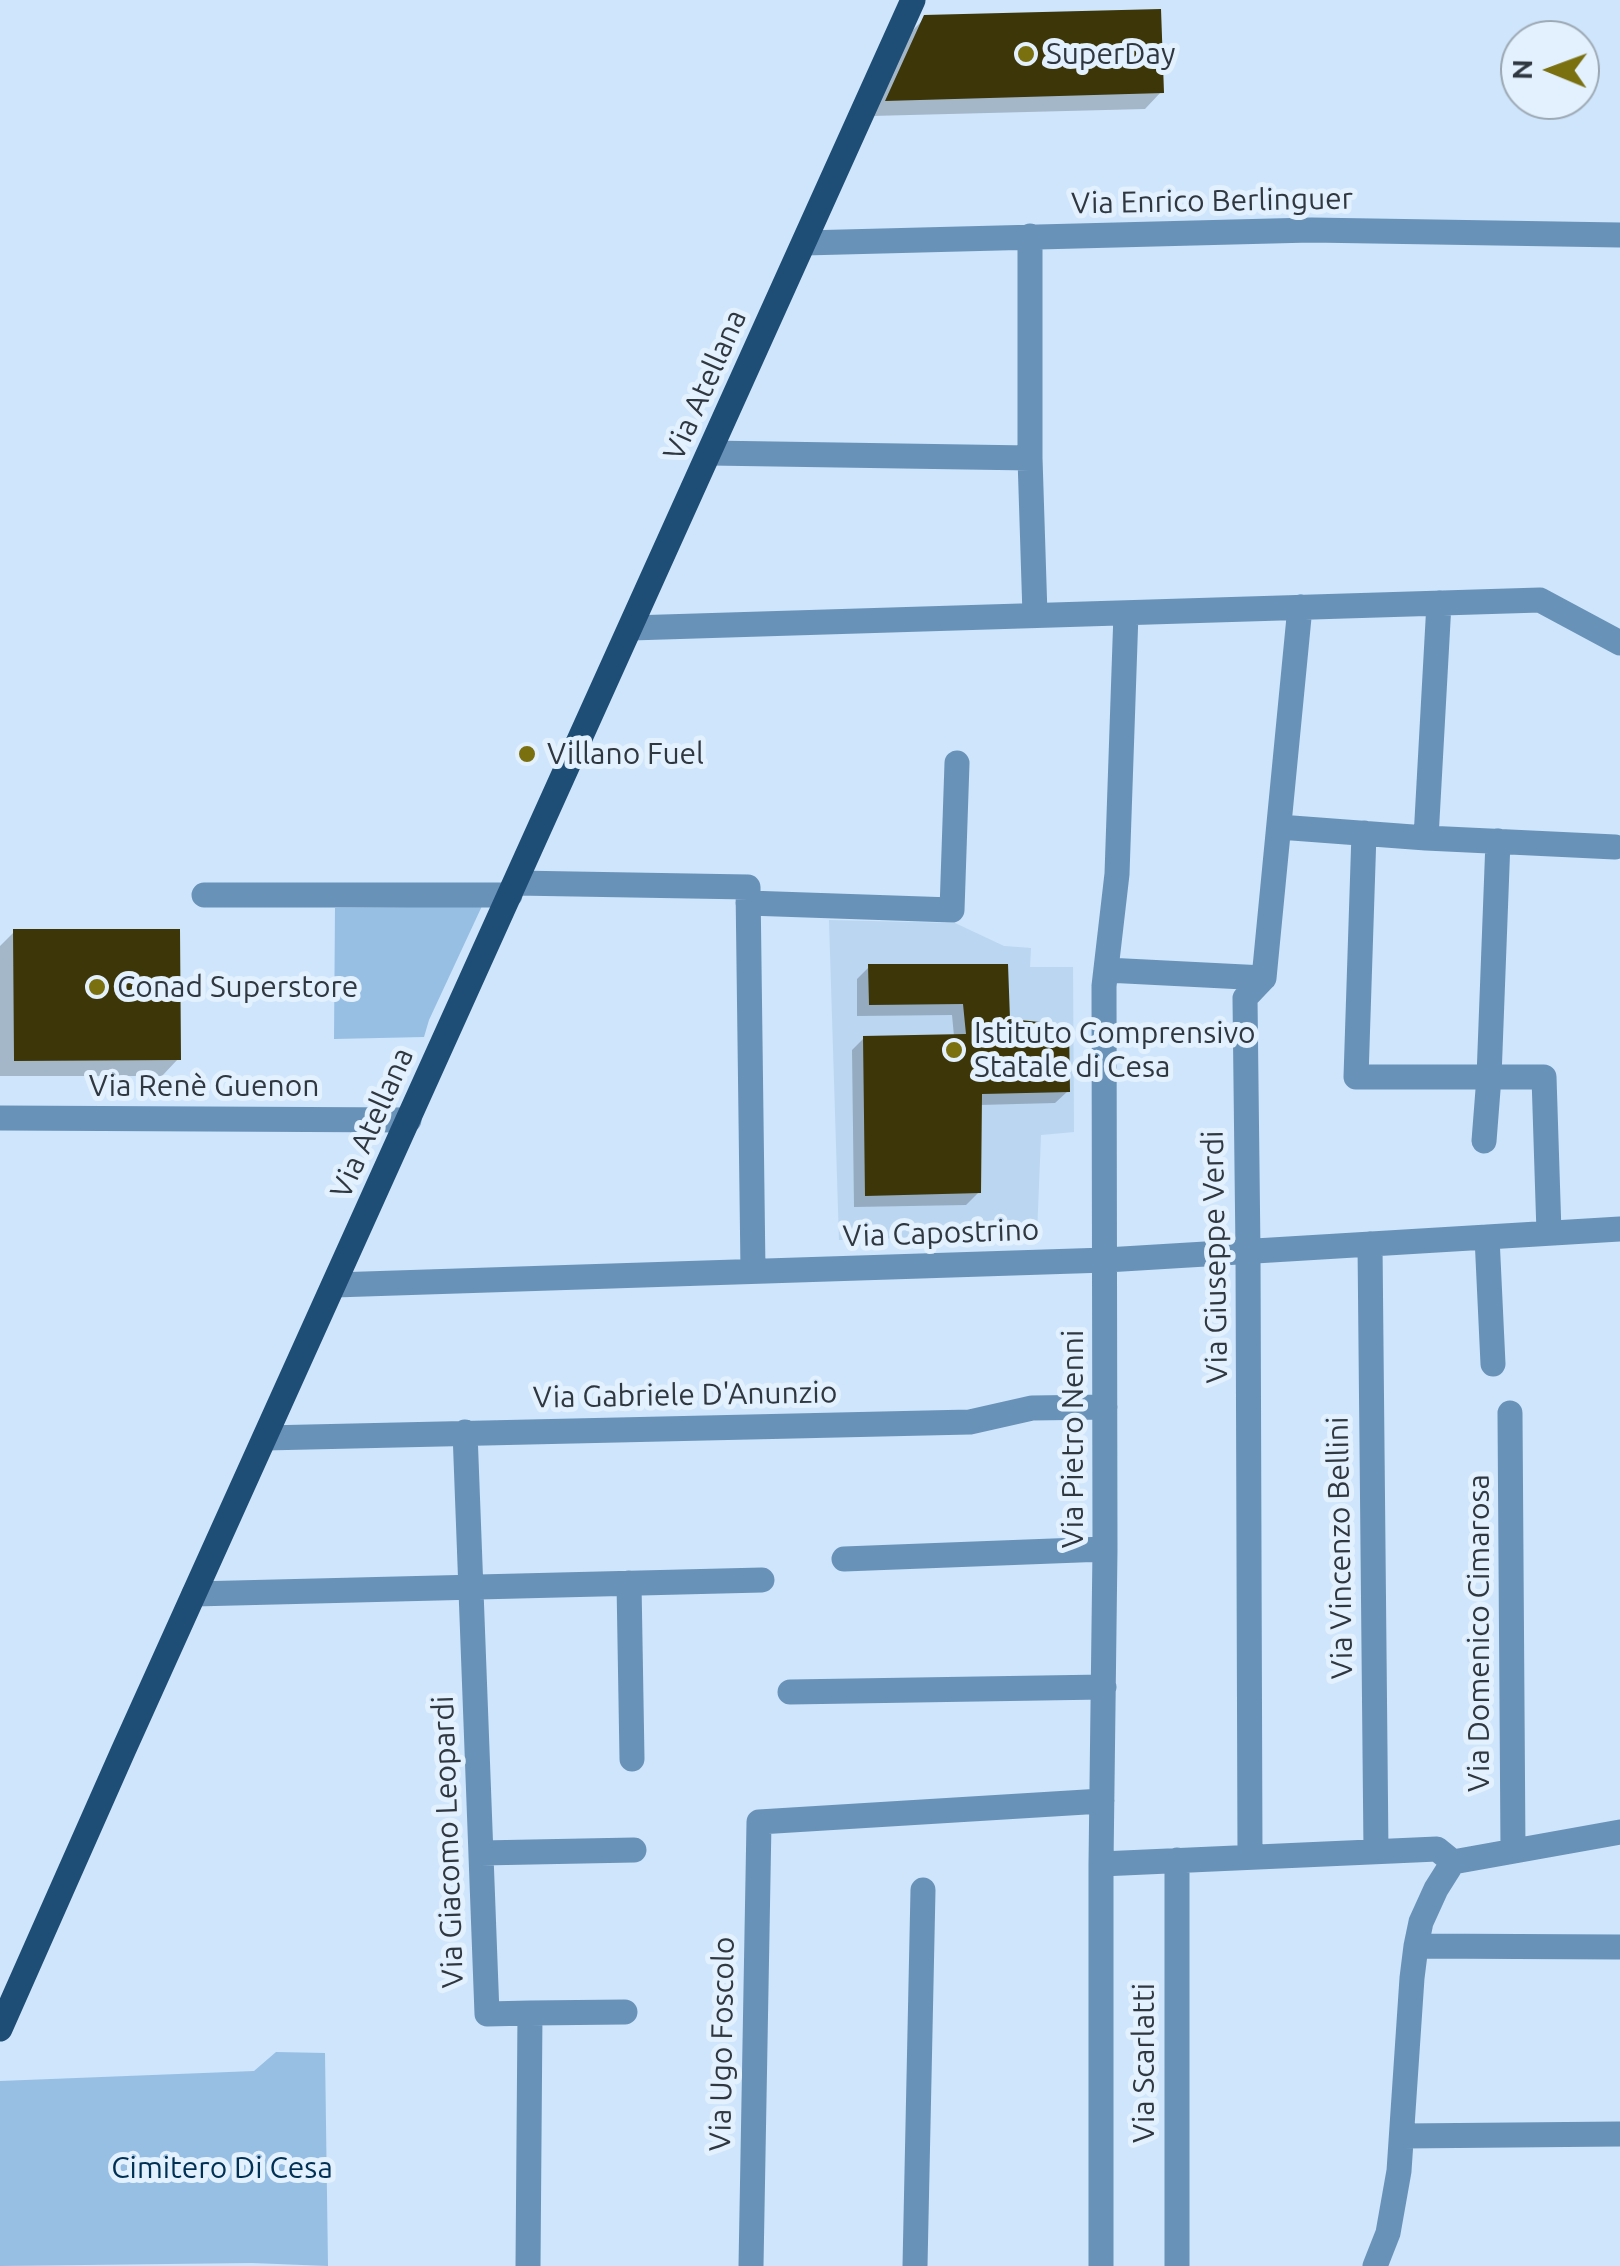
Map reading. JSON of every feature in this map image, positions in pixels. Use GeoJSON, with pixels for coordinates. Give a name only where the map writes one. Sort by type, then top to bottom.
{"type":"FeatureCollection","features":[{"type":"Feature","properties":{"kind":"main road","name":"Via Atellana"},"geometry":{"type":"LineString","coordinates":[[0,2029],[914,0]]}},
{"type":"Feature","properties":{"kind":"street","name":"Via Enrico Berlinguer"},"geometry":{"type":"LineString","coordinates":[[804,243],[1311,230],[1620,235]]}},
{"type":"Feature","properties":{"kind":"street"},"geometry":{"type":"LineString","coordinates":[[1030,236],[1035,615]]}},
{"type":"Feature","properties":{"kind":"street"},"geometry":{"type":"LineString","coordinates":[[710,453],[1030,458]]}},
{"type":"Feature","properties":{"kind":"street"},"geometry":{"type":"LineString","coordinates":[[631,628],[1540,600],[1620,643]]}},
{"type":"Feature","properties":{"kind":"street"},"geometry":{"type":"LineString","coordinates":[[1426,838],[1439,603]]}},
{"type":"Feature","properties":{"kind":"street","name":"Via Giuseppe Verdi"},"geometry":{"type":"LineString","coordinates":[[1250,1857],[1244,998],[1264,978],[1300,607]]}},
{"type":"Feature","properties":{"kind":"street","name":"Via Pietro Nenni"},"geometry":{"type":"LineString","coordinates":[[1101,2266],[1106,970],[1117,874],[1126,612]]}},
{"type":"Feature","properties":{"kind":"street"},"geometry":{"type":"LineString","coordinates":[[748,902],[952,910],[958,763]]}},
{"type":"Feature","properties":{"kind":"street"},"geometry":{"type":"LineString","coordinates":[[1279,827],[1615,848]]}},
{"type":"Feature","properties":{"kind":"street"},"geometry":{"type":"LineString","coordinates":[[1364,833],[1356,1077],[1544,1077],[1549,1233]]}},
{"type":"Feature","properties":{"kind":"street"},"geometry":{"type":"LineString","coordinates":[[1484,1141],[1490,1077],[1498,841]]}},
{"type":"Feature","properties":{"kind":"street"},"geometry":{"type":"LineString","coordinates":[[204,894],[748,887],[753,1272]]}},
{"type":"Feature","properties":{"kind":"street"},"geometry":{"type":"LineString","coordinates":[[1106,970],[1264,978]]}},
{"type":"Feature","properties":{"kind":"street","name":"Via Renè Guenon"},"geometry":{"type":"LineString","coordinates":[[0,1118],[408,1120]]}},
{"type":"Feature","properties":{"kind":"street","name":"Via Capostrino"},"geometry":{"type":"LineString","coordinates":[[334,1284],[1106,1260],[1620,1229]]}},
{"type":"Feature","properties":{"kind":"street"},"geometry":{"type":"LineString","coordinates":[[1487,1237],[1494,1364]]}},
{"type":"Feature","properties":{"kind":"street","name":"Via Vincenzo Bellini"},"geometry":{"type":"LineString","coordinates":[[1370,1244],[1376,1851]]}},
{"type":"Feature","properties":{"kind":"street","name":"Via Gabriele D'Anunzio"},"geometry":{"type":"LineString","coordinates":[[264,1438],[970,1422],[1032,1408],[1105,1407]]}},
{"type":"Feature","properties":{"kind":"street","name":"Via Domenico Cimarosa"},"geometry":{"type":"LineString","coordinates":[[1510,1414],[1513,1851]]}},
{"type":"Feature","properties":{"kind":"street","name":"Via Giacomo Leopardi"},"geometry":{"type":"LineString","coordinates":[[465,1432],[487,2014],[530,2013]]}},
{"type":"Feature","properties":{"kind":"street"},"geometry":{"type":"LineString","coordinates":[[844,1559],[1105,1549]]}},
{"type":"Feature","properties":{"kind":"street"},"geometry":{"type":"LineString","coordinates":[[194,1594],[762,1580]]}},
{"type":"Feature","properties":{"kind":"street"},"geometry":{"type":"LineString","coordinates":[[628,1583],[632,1759]]}},
{"type":"Feature","properties":{"kind":"street"},"geometry":{"type":"LineString","coordinates":[[790,1692],[1104,1687]]}},
{"type":"Feature","properties":{"kind":"street","name":"Via Ugo Foscolo"},"geometry":{"type":"LineString","coordinates":[[751,2266],[759,1822],[1102,1801]]}},
{"type":"Feature","properties":{"kind":"street"},"geometry":{"type":"LineString","coordinates":[[1375,2266],[1388,2233],[1403,2136],[1416,1946],[1436,1889],[1453,1862],[1620,1832]]}},
{"type":"Feature","properties":{"kind":"street"},"geometry":{"type":"LineString","coordinates":[[1101,1864],[1437,1849],[1453,1862]]}},
{"type":"Feature","properties":{"kind":"street"},"geometry":{"type":"LineString","coordinates":[[482,1854],[634,1850]]}},
{"type":"Feature","properties":{"kind":"street","name":"Via Scarlatti"},"geometry":{"type":"LineString","coordinates":[[1176,1860],[1177,2266]]}},
{"type":"Feature","properties":{"kind":"street"},"geometry":{"type":"LineString","coordinates":[[915,2266],[923,1890]]}},
{"type":"Feature","properties":{"kind":"street"},"geometry":{"type":"LineString","coordinates":[[1416,1946],[1620,1947]]}},
{"type":"Feature","properties":{"kind":"street"},"geometry":{"type":"LineString","coordinates":[[528,2266],[530,2013],[625,2012]]}},
{"type":"Feature","properties":{"kind":"street"},"geometry":{"type":"LineString","coordinates":[[1403,2136],[1620,2134]]}},
{"type":"Feature","properties":{"kind":"shaded area","name":"Istituto Comprensivo Statale di Cesa"},"geometry":{"type":"Polygon","coordinates":[[[829,920],[955,923],[1004,946],[1031,948],[1030,967],[1073,967],[1074,1132],[1041,1135],[1037,1234],[839,1240],[829,920]]]}},
{"type":"Feature","properties":{"kind":"green space"},"geometry":{"type":"Polygon","coordinates":[[[482,906],[424,1037],[334,1039],[335,908],[482,906]]]}},
{"type":"Feature","properties":{"kind":"green space","name":"Cimitero Di Cesa"},"geometry":{"type":"Polygon","coordinates":[[[276,2052],[325,2053],[328,2266],[0,2266],[0,2081],[254,2071],[276,2052]]]}},
{"type":"Feature","properties":{"kind":"building","name":"SuperDay"},"geometry":{"type":"Polygon","coordinates":[[[1161,9],[1164,93],[885,101],[924,15],[1161,9]]]}},
{"type":"Feature","properties":{"kind":"building","name":"Conad Superstore"},"geometry":{"type":"Polygon","coordinates":[[[13,929],[180,929],[181,1060],[14,1061],[13,929]]]}},
{"type":"Feature","properties":{"kind":"building"},"geometry":{"type":"Polygon","coordinates":[[[868,964],[1008,964],[1010,1019],[1069,1025],[1070,1092],[982,1094],[981,1193],[865,1196],[863,1036],[966,1034],[963,1004],[869,1005],[868,964]]]}},
{"type":"Feature","properties":{"kind":"place","name":"SuperDay"},"geometry":{"type":"Point","coordinates":[1026,54]}},
{"type":"Feature","properties":{"kind":"place","name":"Villano Fuel"},"geometry":{"type":"Point","coordinates":[527,754]}},
{"type":"Feature","properties":{"kind":"place","name":"Conad Superstore"},"geometry":{"type":"Point","coordinates":[97,987]}},
{"type":"Feature","properties":{"kind":"place","name":"Istituto Comprensivo Statale di Cesa"},"geometry":{"type":"Point","coordinates":[954,1050]}}]}
